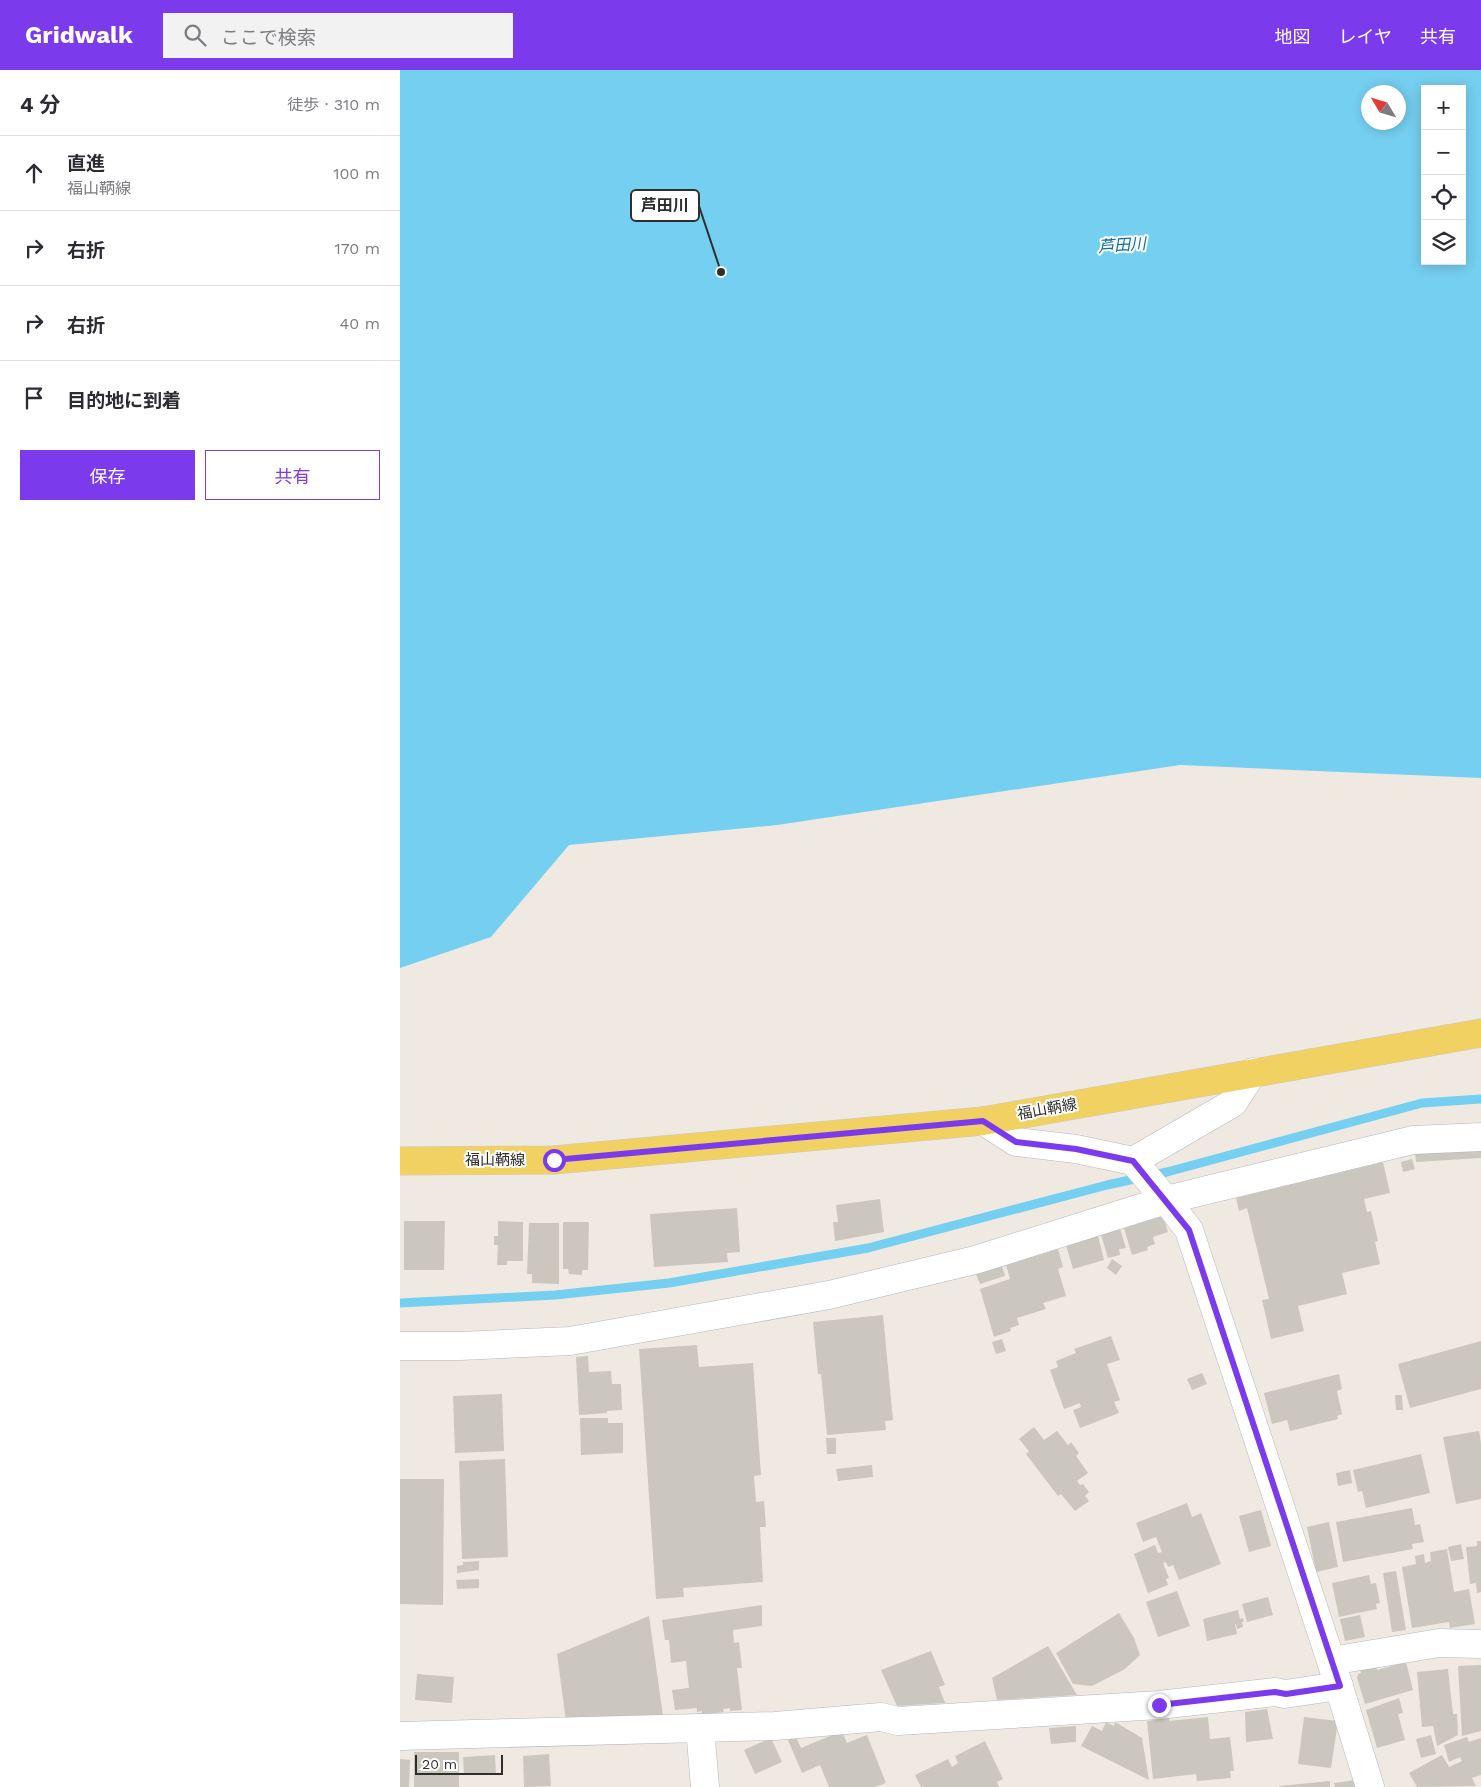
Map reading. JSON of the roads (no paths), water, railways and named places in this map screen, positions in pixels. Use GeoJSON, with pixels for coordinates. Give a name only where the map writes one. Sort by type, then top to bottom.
{"type":"FeatureCollection","features":[{"type":"Feature","properties":{"kind":"main road","name":"福山鞆線"},"geometry":{"type":"LineString","coordinates":[[400,1161],[554,1160],[983,1121],[1481,1033]]}},
{"type":"Feature","properties":{"kind":"street"},"geometry":{"type":"LineString","coordinates":[[1137,1166],[1233,1103],[1253,1072]]}},
{"type":"Feature","properties":{"kind":"street"},"geometry":{"type":"LineString","coordinates":[[983,1121],[1016,1142],[1076,1149],[1137,1166],[1189,1230],[1340,1686],[1370,1787]]}},
{"type":"Feature","properties":{"kind":"street"},"geometry":{"type":"LineString","coordinates":[[400,1346],[460,1346],[570,1341],[829,1295],[974,1260],[1163,1197],[1413,1140],[1481,1137]]}},
{"type":"Feature","properties":{"kind":"street"},"geometry":{"type":"LineString","coordinates":[[1331,1660],[1439,1642],[1481,1644]]}},
{"type":"Feature","properties":{"kind":"street"},"geometry":{"type":"LineString","coordinates":[[400,1736],[775,1726],[881,1717],[898,1722],[1159,1705],[1275,1692],[1286,1694],[1340,1686]]}},
{"type":"Feature","properties":{"kind":"street"},"geometry":{"type":"LineString","coordinates":[[700,1728],[705,1787]]}},
{"type":"Feature","properties":{"kind":"water"},"geometry":{"type":"Polygon","coordinates":[[[400,70],[1481,70],[1481,778],[1180,765],[777,825],[569,845],[491,937],[400,968],[400,70]]]}},
{"type":"Feature","properties":{"kind":"waterway"},"geometry":{"type":"LineString","coordinates":[[400,1303],[555,1295],[669,1283],[868,1248],[1107,1185],[1167,1172],[1422,1103],[1481,1099]]}},
{"type":"Feature","properties":{"kind":"place","name":"芦田川"},"geometry":{"type":"Point","coordinates":[721,272]}}]}
